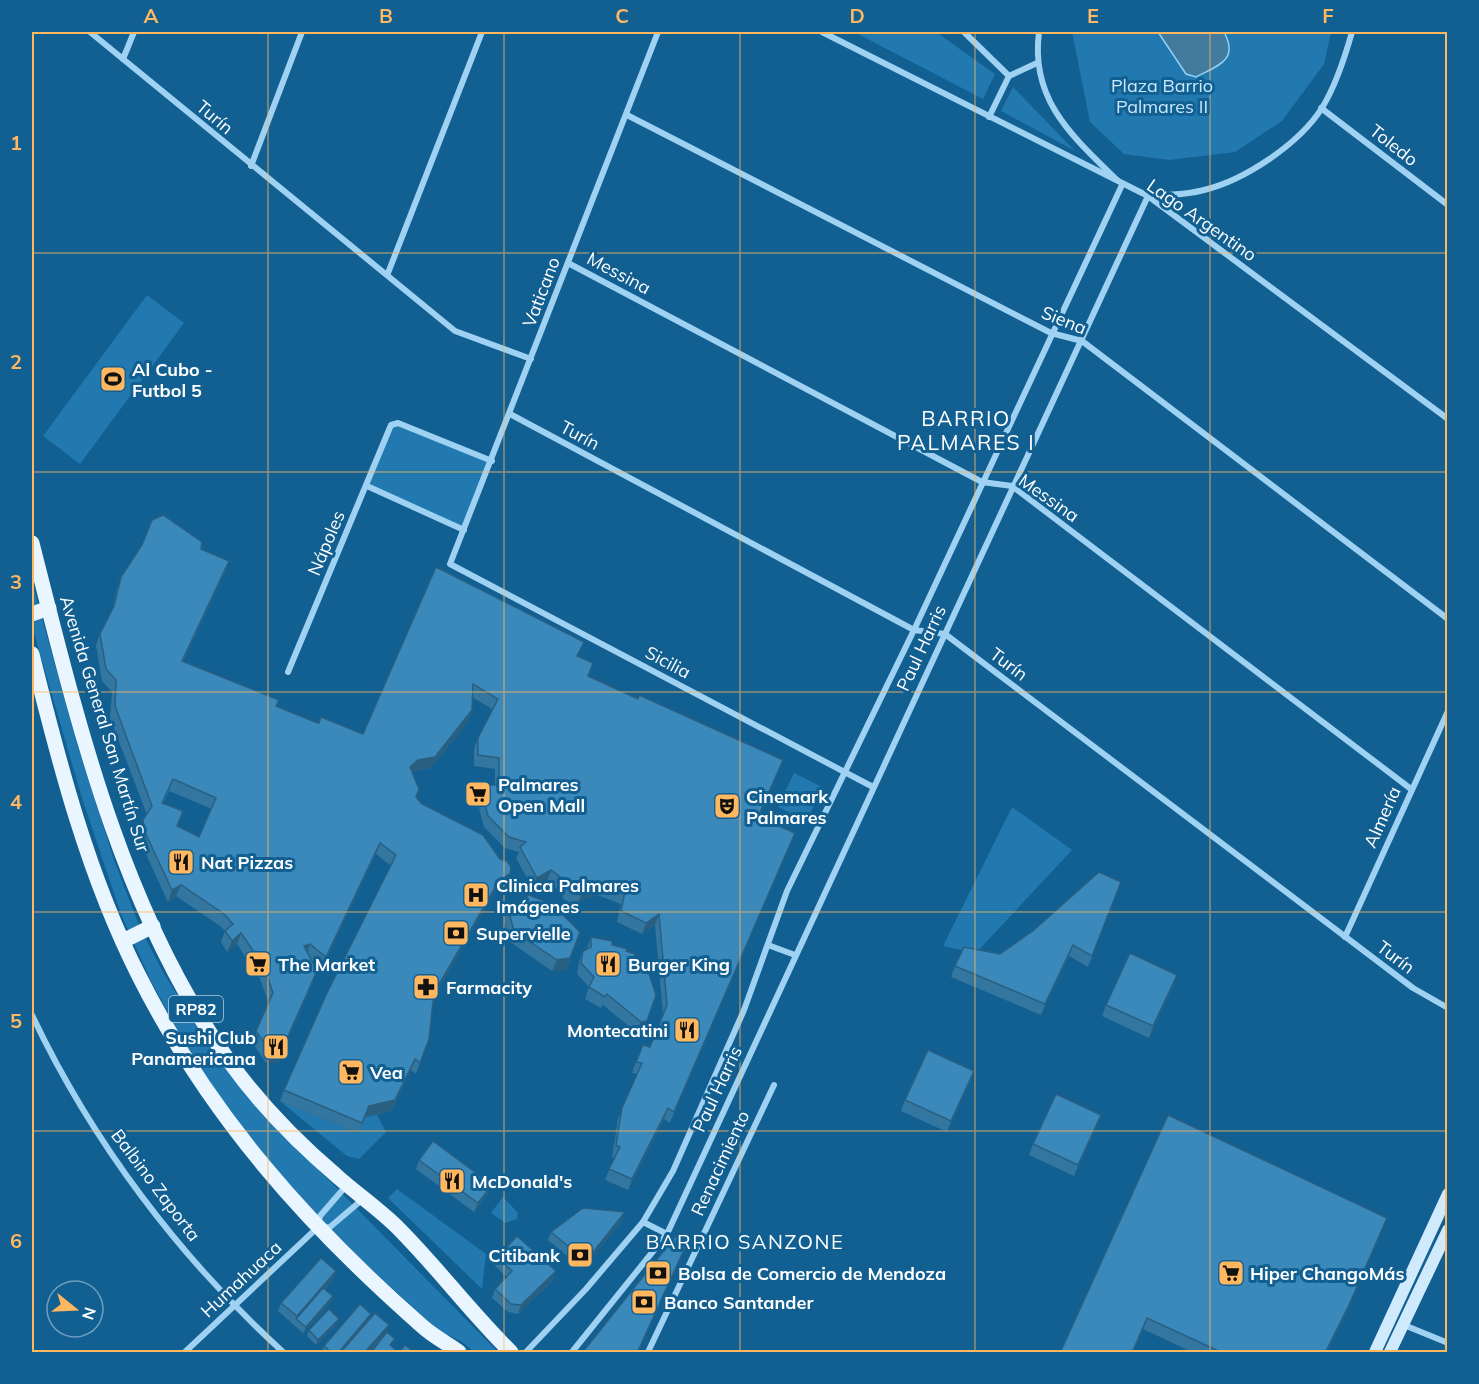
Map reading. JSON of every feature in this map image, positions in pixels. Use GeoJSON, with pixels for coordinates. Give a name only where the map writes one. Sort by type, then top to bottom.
{"type":"FeatureCollection","features":[{"type":"Feature","properties":{"kind":"main road","name":"Avenida General San Martín Sur"},"geometry":{"type":"LineString","coordinates":[[32,543],[103,796],[126,863],[153,926],[187,994],[228,1060],[273,1114],[346,1185],[397,1227],[476,1318],[511,1353]]}},
{"type":"Feature","properties":{"kind":"main road"},"geometry":{"type":"LineString","coordinates":[[32,614],[49,608]]}},
{"type":"Feature","properties":{"kind":"main road"},"geometry":{"type":"LineString","coordinates":[[32,654],[79,823],[123,941],[166,1026],[219,1111],[286,1194],[318,1228],[423,1327],[459,1353]]}},
{"type":"Feature","properties":{"kind":"main road"},"geometry":{"type":"LineString","coordinates":[[123,941],[153,926]]}},
{"type":"Feature","properties":{"kind":"street","name":"Turín"},"geometry":{"type":"LineString","coordinates":[[90,32],[455,331],[531,359]]}},
{"type":"Feature","properties":{"kind":"street"},"geometry":{"type":"LineString","coordinates":[[123,59],[134,32]]}},
{"type":"Feature","properties":{"kind":"street"},"geometry":{"type":"LineString","coordinates":[[252,166],[302,32]]}},
{"type":"Feature","properties":{"kind":"street"},"geometry":{"type":"LineString","coordinates":[[387,273],[482,32]]}},
{"type":"Feature","properties":{"kind":"street","name":"Vaticano"},"geometry":{"type":"LineString","coordinates":[[450,564],[658,32]]}},
{"type":"Feature","properties":{"kind":"street","name":"Lago Argentino"},"geometry":{"type":"LineString","coordinates":[[822,32],[1148,196],[1448,419]]}},
{"type":"Feature","properties":{"kind":"street"},"geometry":{"type":"LineString","coordinates":[[964,32],[1010,76]]}},
{"type":"Feature","properties":{"kind":"street"},"geometry":{"type":"LineString","coordinates":[[1039,32],[1038,63],[1043,89],[1054,113],[1076,140],[1122,184]]}},
{"type":"Feature","properties":{"kind":"street"},"geometry":{"type":"LineString","coordinates":[[1148,196],[1205,190],[1252,170],[1300,135],[1321,108],[1342,63],[1352,32]]}},
{"type":"Feature","properties":{"kind":"street"},"geometry":{"type":"LineString","coordinates":[[989,117],[1010,76],[1038,63]]}},
{"type":"Feature","properties":{"kind":"street","name":"Toledo"},"geometry":{"type":"LineString","coordinates":[[1321,108],[1448,205]]}},
{"type":"Feature","properties":{"kind":"street","name":"Siena"},"geometry":{"type":"LineString","coordinates":[[627,115],[1051,333],[1082,341],[1448,619]]}},
{"type":"Feature","properties":{"kind":"street","name":"Paul Harris"},"geometry":{"type":"LineString","coordinates":[[526,1353],[586,1289],[643,1222],[673,1171],[744,1010],[787,891],[914,630],[1122,184]]}},
{"type":"Feature","properties":{"kind":"street","name":"Paul Harris"},"geometry":{"type":"LineString","coordinates":[[572,1353],[667,1234],[1148,196]]}},
{"type":"Feature","properties":{"kind":"street","name":"Messina"},"geometry":{"type":"LineString","coordinates":[[568,263],[982,482],[1012,486],[1411,789]]}},
{"type":"Feature","properties":{"kind":"street","name":"Turín"},"geometry":{"type":"LineString","coordinates":[[510,414],[914,630],[945,634],[1413,988],[1448,1008]]}},
{"type":"Feature","properties":{"kind":"street","name":"Nápoles"},"geometry":{"type":"LineString","coordinates":[[288,672],[391,425],[398,423],[492,460]]}},
{"type":"Feature","properties":{"kind":"street"},"geometry":{"type":"LineString","coordinates":[[367,486],[464,530]]}},
{"type":"Feature","properties":{"kind":"street","name":"Sicilia"},"geometry":{"type":"LineString","coordinates":[[450,564],[873,787]]}},
{"type":"Feature","properties":{"kind":"street","name":"Almería"},"geometry":{"type":"LineString","coordinates":[[1345,936],[1448,711]]}},
{"type":"Feature","properties":{"kind":"street"},"geometry":{"type":"LineString","coordinates":[[768,945],[795,955]]}},
{"type":"Feature","properties":{"kind":"street","name":"Balbino Zaporta"},"geometry":{"type":"LineString","coordinates":[[32,1015],[73,1092],[114,1158],[158,1217],[233,1306],[283,1353]]}},
{"type":"Feature","properties":{"kind":"street","name":"Renacimiento"},"geometry":{"type":"LineString","coordinates":[[648,1353],[774,1084]]}},
{"type":"Feature","properties":{"kind":"street","name":"Humahuaca"},"geometry":{"type":"LineString","coordinates":[[318,1228],[320,1216],[346,1185]]}},
{"type":"Feature","properties":{"kind":"street"},"geometry":{"type":"LineString","coordinates":[[1375,1353],[1448,1194]]}},
{"type":"Feature","properties":{"kind":"street","name":"Humahuaca"},"geometry":{"type":"LineString","coordinates":[[185,1353],[318,1228],[330,1227],[363,1198]]}},
{"type":"Feature","properties":{"kind":"street"},"geometry":{"type":"LineString","coordinates":[[643,1222],[667,1234]]}},
{"type":"Feature","properties":{"kind":"street"},"geometry":{"type":"LineString","coordinates":[[1390,1353],[1448,1230]]}},
{"type":"Feature","properties":{"kind":"street"},"geometry":{"type":"LineString","coordinates":[[1403,1324],[1448,1343]]}},
{"type":"Feature","properties":{"kind":"green space"},"geometry":{"type":"Polygon","coordinates":[[[854,32],[936,32],[995,74],[983,99],[854,32]]]}},
{"type":"Feature","properties":{"kind":"green space","name":"Plaza Barrio Palmares II"},"geometry":{"type":"Polygon","coordinates":[[[1072,32],[1331,32],[1324,64],[1282,121],[1235,152],[1169,160],[1124,154],[1090,122],[1072,32]]]}},
{"type":"Feature","properties":{"kind":"green space"},"geometry":{"type":"Polygon","coordinates":[[[1013,87],[1075,151],[1001,111],[1013,87]]]}},
{"type":"Feature","properties":{"kind":"green space","name":"Al Cubo - Futbol 5"},"geometry":{"type":"Polygon","coordinates":[[[147,295],[184,323],[80,464],[43,436],[147,295]]]}},
{"type":"Feature","properties":{"kind":"green space"},"geometry":{"type":"Polygon","coordinates":[[[398,423],[492,461],[464,530],[367,486],[391,425],[398,423]]]}},
{"type":"Feature","properties":{"kind":"green space"},"geometry":{"type":"Polygon","coordinates":[[[32,582],[78,748],[114,860],[140,928],[164,974],[205,1038],[248,1098],[498,1352],[474,1352],[461,1341],[440,1332],[324,1226],[236,1123],[181,1037],[150,979],[121,914],[82,798],[32,626],[32,582]]]}},
{"type":"Feature","properties":{"kind":"green space"},"geometry":{"type":"Polygon","coordinates":[[[794,773],[822,787],[807,821],[778,807],[794,773]]]}},
{"type":"Feature","properties":{"kind":"green space"},"geometry":{"type":"Polygon","coordinates":[[[1012,807],[1072,850],[976,953],[943,946],[1012,807]]]}},
{"type":"Feature","properties":{"kind":"green space"},"geometry":{"type":"Polygon","coordinates":[[[280,1101],[358,1134],[365,1117],[377,1115],[386,1132],[359,1159],[347,1156],[280,1101]]]}},
{"type":"Feature","properties":{"kind":"green space"},"geometry":{"type":"Polygon","coordinates":[[[397,1189],[486,1254],[482,1289],[388,1198],[397,1189]]]}},
{"type":"Feature","properties":{"kind":"green space"},"geometry":{"type":"Polygon","coordinates":[[[503,1197],[518,1213],[517,1219],[505,1223],[491,1213],[503,1197]]]}},
{"type":"Feature","properties":{"kind":"shaded area"},"geometry":{"type":"Polygon","coordinates":[[[1158,32],[1224,32],[1228,41],[1228,55],[1219,65],[1196,77],[1186,74],[1158,32]]]}},
{"type":"Feature","properties":{"kind":"building"},"geometry":{"type":"Polygon","coordinates":[[[163,515],[202,542],[201,549],[229,561],[182,661],[279,700],[276,706],[315,722],[319,723],[321,717],[363,734],[436,567],[584,642],[577,656],[593,663],[588,676],[638,699],[639,695],[783,760],[758,817],[795,833],[674,1112],[668,1108],[632,1179],[609,1169],[620,1147],[616,1145],[622,1108],[642,1063],[636,1062],[643,1045],[650,1047],[667,1005],[659,914],[646,923],[621,911],[625,892],[601,883],[585,889],[581,895],[567,888],[567,882],[551,870],[537,878],[520,847],[526,842],[509,837],[488,816],[483,797],[489,785],[499,785],[499,758],[478,755],[478,738],[498,699],[473,684],[472,710],[435,757],[418,760],[410,767],[419,789],[416,797],[422,804],[483,835],[500,859],[507,861],[511,867],[510,874],[500,879],[434,993],[429,1039],[420,1063],[415,1059],[395,1100],[369,1106],[362,1123],[284,1090],[326,995],[396,855],[380,843],[326,957],[310,944],[304,946],[317,971],[281,1052],[270,1052],[256,1031],[273,993],[265,968],[241,933],[232,941],[225,931],[233,924],[224,914],[181,885],[172,890],[144,830],[143,820],[152,806],[115,706],[116,680],[106,669],[100,634],[114,606],[121,577],[142,545],[152,520],[163,515]],[[173,779],[162,803],[183,811],[177,826],[199,837],[216,798],[173,779]]]}},
{"type":"Feature","properties":{"kind":"building"},"geometry":{"type":"Polygon","coordinates":[[[1099,872],[1121,882],[1092,956],[1073,945],[1045,1004],[955,966],[964,947],[1000,954],[1034,930],[1099,872]]]}},
{"type":"Feature","properties":{"kind":"building"},"geometry":{"type":"Polygon","coordinates":[[[529,895],[552,904],[580,932],[570,958],[557,960],[514,931],[508,908],[529,895]]]}},
{"type":"Feature","properties":{"kind":"building"},"geometry":{"type":"Polygon","coordinates":[[[591,937],[612,941],[612,945],[628,949],[626,951],[635,954],[632,966],[649,974],[656,995],[647,1021],[641,1022],[607,994],[605,997],[589,987],[594,977],[581,963],[583,951],[591,947],[591,937]]]}},
{"type":"Feature","properties":{"kind":"building"},"geometry":{"type":"Polygon","coordinates":[[[1130,953],[1177,975],[1153,1026],[1106,1005],[1130,953]]]}},
{"type":"Feature","properties":{"kind":"building"},"geometry":{"type":"Polygon","coordinates":[[[928,1050],[974,1071],[951,1121],[905,1100],[928,1050]]]}},
{"type":"Feature","properties":{"kind":"building"},"geometry":{"type":"Polygon","coordinates":[[[1056,1094],[1101,1115],[1078,1165],[1033,1144],[1056,1094]]]}},
{"type":"Feature","properties":{"kind":"building","name":"Hiper ChangoMás"},"geometry":{"type":"Polygon","coordinates":[[[1168,1115],[1387,1218],[1325,1353],[1223,1353],[1147,1318],[1132,1353],[1060,1353],[1168,1115]]]}},
{"type":"Feature","properties":{"kind":"building"},"geometry":{"type":"Polygon","coordinates":[[[433,1141],[492,1185],[478,1203],[419,1160],[433,1141]]]}},
{"type":"Feature","properties":{"kind":"building","name":"Citibank"},"geometry":{"type":"Polygon","coordinates":[[[583,1208],[625,1212],[586,1261],[551,1232],[583,1208]]]}},
{"type":"Feature","properties":{"kind":"building","name":"Banco Santander"},"geometry":{"type":"Polygon","coordinates":[[[678,1233],[688,1241],[637,1353],[582,1353],[678,1233]]]}},
{"type":"Feature","properties":{"kind":"building"},"geometry":{"type":"Polygon","coordinates":[[[517,1236],[556,1271],[521,1305],[511,1304],[495,1289],[512,1271],[498,1257],[517,1236]]]}},
{"type":"Feature","properties":{"kind":"building"},"geometry":{"type":"Polygon","coordinates":[[[321,1258],[336,1271],[297,1316],[281,1303],[321,1258]]]}},
{"type":"Feature","properties":{"kind":"building"},"geometry":{"type":"Polygon","coordinates":[[[323,1288],[333,1296],[306,1327],[296,1319],[323,1288]]]}},
{"type":"Feature","properties":{"kind":"building"},"geometry":{"type":"Polygon","coordinates":[[[360,1304],[371,1314],[338,1353],[332,1353],[324,1346],[360,1304]]]}},
{"type":"Feature","properties":{"kind":"building"},"geometry":{"type":"Polygon","coordinates":[[[329,1309],[339,1319],[318,1340],[309,1330],[329,1309]]]}},
{"type":"Feature","properties":{"kind":"building"},"geometry":{"type":"Polygon","coordinates":[[[375,1313],[389,1325],[364,1353],[342,1353],[341,1352],[375,1313]]]}},
{"type":"Feature","properties":{"kind":"building"},"geometry":{"type":"Polygon","coordinates":[[[387,1332],[395,1339],[390,1345],[397,1351],[396,1353],[372,1351],[387,1332]]]}},
{"type":"Feature","properties":{"kind":"building"},"geometry":{"type":"Polygon","coordinates":[[[405,1345],[415,1353],[399,1353],[405,1345]]]}},
{"type":"Feature","properties":{"kind":"place","name":"Al Cubo - Futbol 5"},"geometry":{"type":"Point","coordinates":[113,379]}},
{"type":"Feature","properties":{"kind":"place","name":"Palmares Open Mall"},"geometry":{"type":"Point","coordinates":[478,794]}},
{"type":"Feature","properties":{"kind":"place","name":"Cinemark Palmares"},"geometry":{"type":"Point","coordinates":[727,806]}},
{"type":"Feature","properties":{"kind":"place","name":"Nat Pizzas"},"geometry":{"type":"Point","coordinates":[181,862]}},
{"type":"Feature","properties":{"kind":"place","name":"Clinica Palmares Imágenes"},"geometry":{"type":"Point","coordinates":[476,895]}},
{"type":"Feature","properties":{"kind":"place","name":"Supervielle"},"geometry":{"type":"Point","coordinates":[456,933]}},
{"type":"Feature","properties":{"kind":"place","name":"The Market"},"geometry":{"type":"Point","coordinates":[258,964]}},
{"type":"Feature","properties":{"kind":"place","name":"Burger King"},"geometry":{"type":"Point","coordinates":[608,964]}},
{"type":"Feature","properties":{"kind":"place","name":"Farmacity"},"geometry":{"type":"Point","coordinates":[426,987]}},
{"type":"Feature","properties":{"kind":"place","name":"Montecatini"},"geometry":{"type":"Point","coordinates":[687,1030]}},
{"type":"Feature","properties":{"kind":"place","name":"Sushi Club Panamericana"},"geometry":{"type":"Point","coordinates":[276,1047]}},
{"type":"Feature","properties":{"kind":"place","name":"Vea"},"geometry":{"type":"Point","coordinates":[351,1072]}},
{"type":"Feature","properties":{"kind":"place","name":"McDonald's"},"geometry":{"type":"Point","coordinates":[452,1181]}},
{"type":"Feature","properties":{"kind":"place","name":"Citibank"},"geometry":{"type":"Point","coordinates":[580,1255]}},
{"type":"Feature","properties":{"kind":"place","name":"Bolsa de Comercio de Mendoza"},"geometry":{"type":"Point","coordinates":[658,1273]}},
{"type":"Feature","properties":{"kind":"place","name":"Hiper ChangoMás"},"geometry":{"type":"Point","coordinates":[1231,1273]}},
{"type":"Feature","properties":{"kind":"place","name":"Banco Santander"},"geometry":{"type":"Point","coordinates":[644,1302]}},
{"type":"Feature","properties":{"kind":"district","name":"BARRIO PALMARES I"},"geometry":{"type":"Point","coordinates":[966,430]}},
{"type":"Feature","properties":{"kind":"district","name":"BARRIO SANZONE"},"geometry":{"type":"Point","coordinates":[745,1241]}}]}
